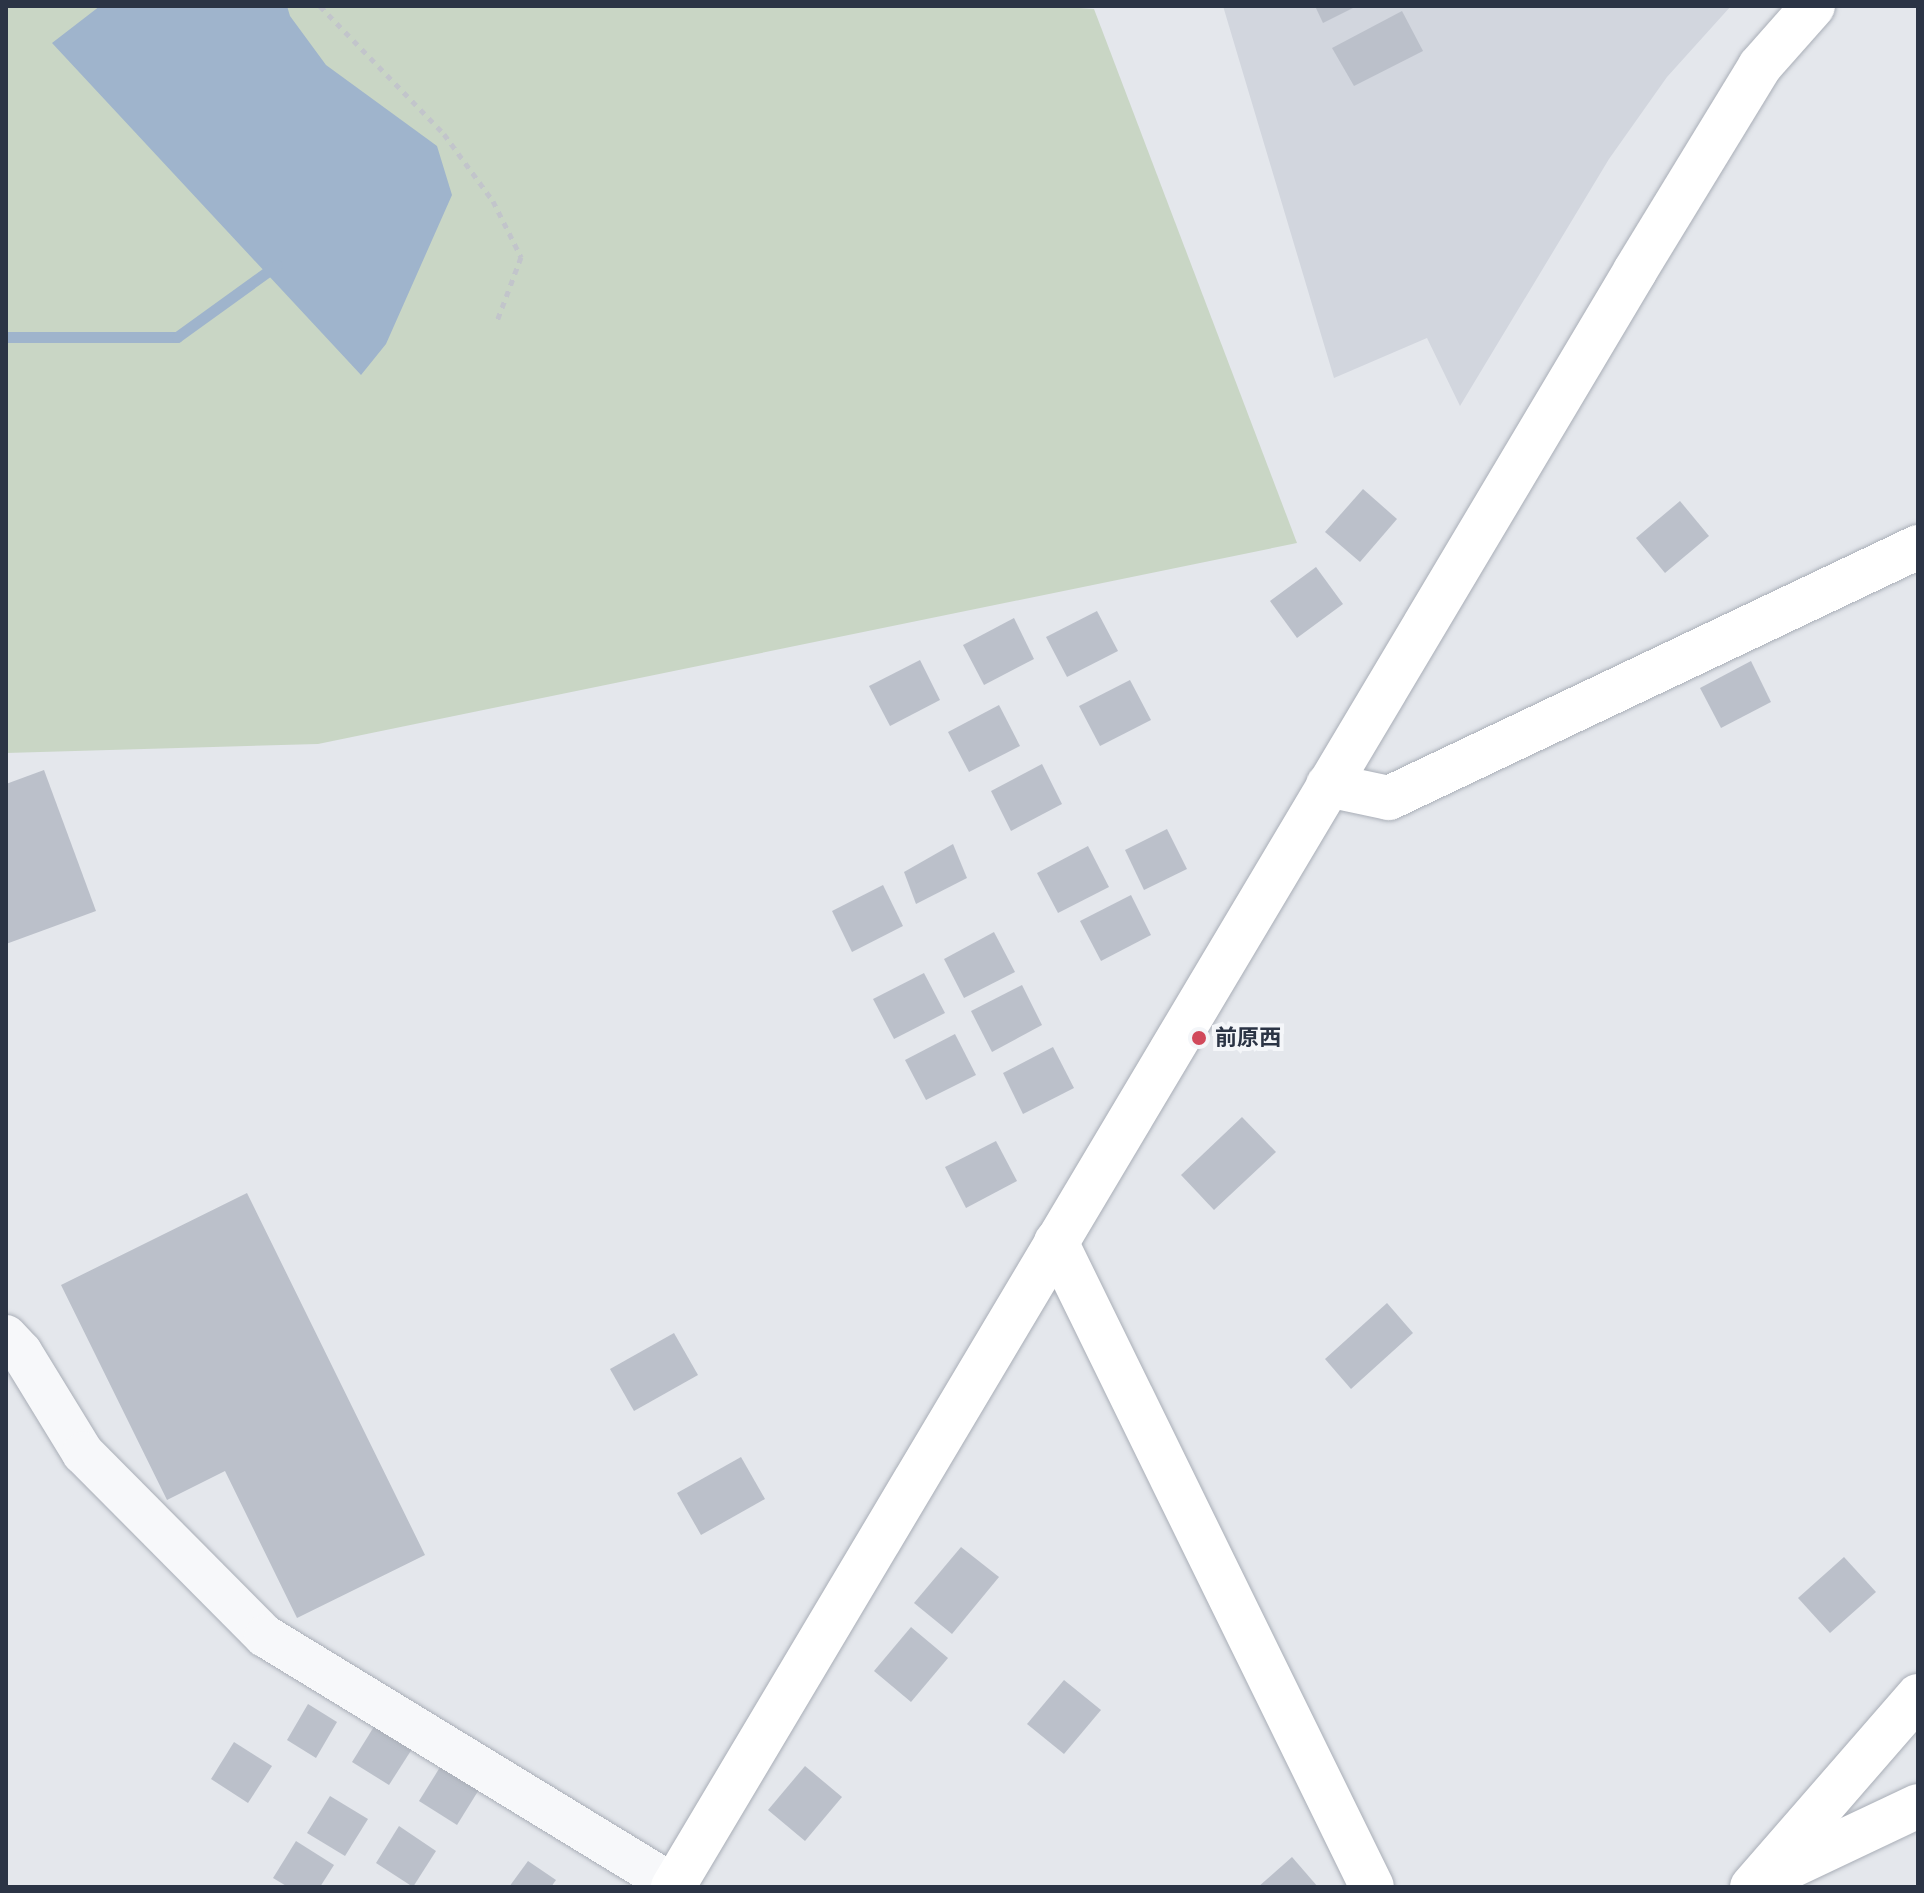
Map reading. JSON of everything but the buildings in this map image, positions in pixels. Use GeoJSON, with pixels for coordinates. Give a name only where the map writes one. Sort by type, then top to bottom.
{"type":"FeatureCollection","features":[{"type":"Feature","properties":{"kind":"street"},"geometry":{"type":"LineString","coordinates":[[6,1336],[21,1352],[83,1453],[265,1636],[674,1886],[1328,785],[1760,66],[1813,6]]}},
{"type":"Feature","properties":{"kind":"street"},"geometry":{"type":"LineString","coordinates":[[1328,785],[1389,798],[1918,547]]}},
{"type":"Feature","properties":{"kind":"street"},"geometry":{"type":"LineString","coordinates":[[1056,1242],[1372,1887]]}},
{"type":"Feature","properties":{"kind":"street"},"geometry":{"type":"LineString","coordinates":[[1754,1884],[1918,1696]]}},
{"type":"Feature","properties":{"kind":"street"},"geometry":{"type":"LineString","coordinates":[[1754,1884],[1918,1806]]}},
{"type":"Feature","properties":{"kind":"path"},"geometry":{"type":"LineString","coordinates":[[320,6],[444,134],[493,201],[521,257],[497,321]]}},
{"type":"Feature","properties":{"kind":"shaded area"},"geometry":{"type":"Polygon","coordinates":[[[1223,6],[1731,6],[1667,77],[1609,159],[1460,406],[1427,338],[1334,378],[1223,6]]]}},
{"type":"Feature","properties":{"kind":"green space"},"geometry":{"type":"Polygon","coordinates":[[[6,6],[1048,6],[1094,9],[1297,543],[318,744],[6,753],[6,6]]]}},
{"type":"Feature","properties":{"kind":"water"},"geometry":{"type":"Polygon","coordinates":[[[100,6],[287,6],[290,16],[326,65],[437,146],[452,195],[386,344],[361,375],[52,43],[100,6]]]}},
{"type":"Feature","properties":{"kind":"waterway"},"geometry":{"type":"LineString","coordinates":[[6,337],[177,337],[277,265]]}},
{"type":"Feature","properties":{"kind":"place","name":"前原西"},"geometry":{"type":"Point","coordinates":[1199,1038]}}]}
